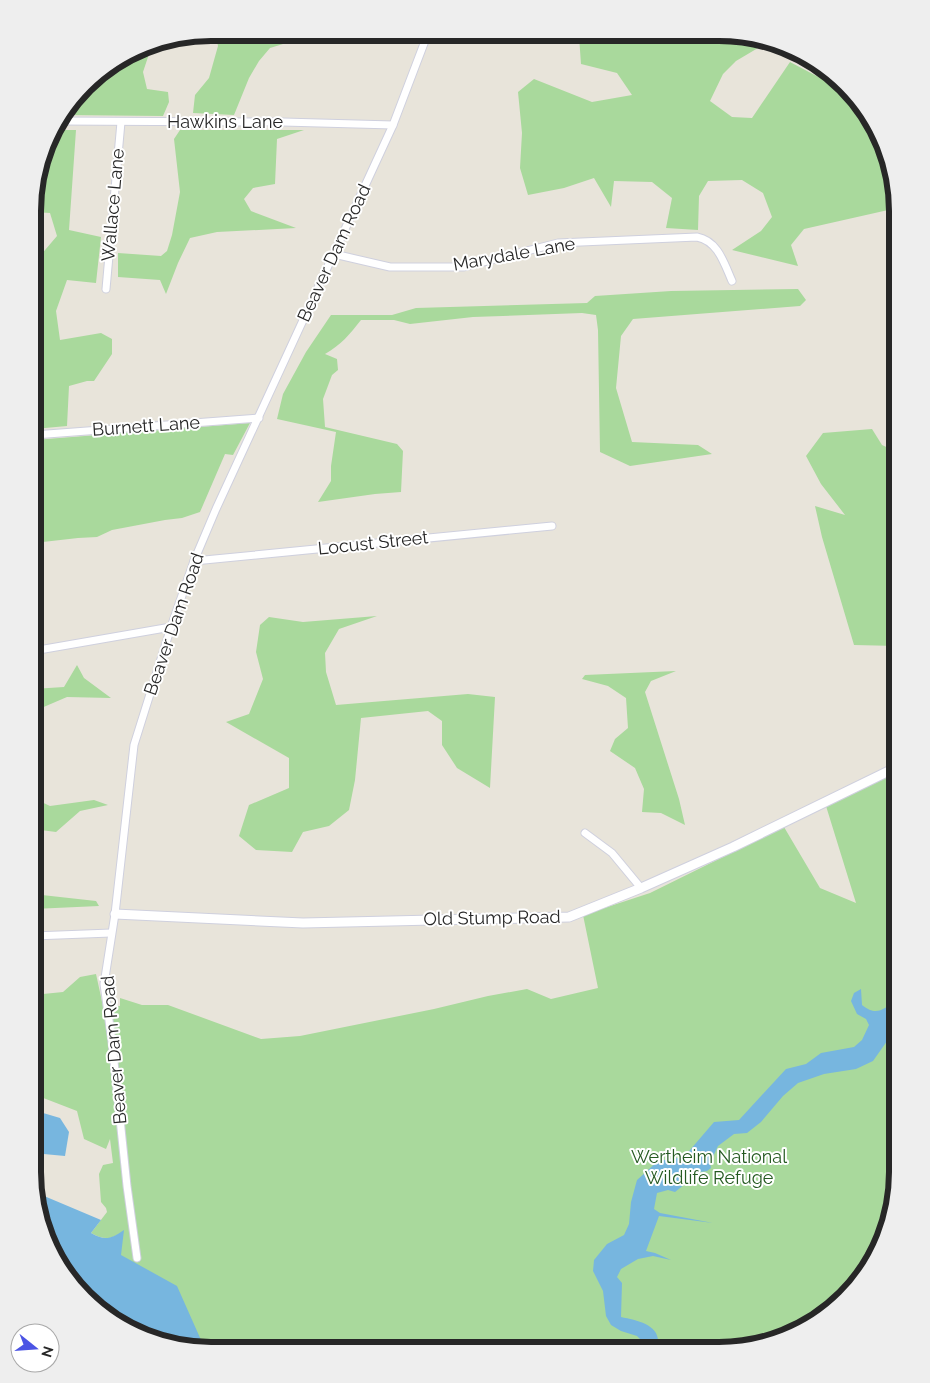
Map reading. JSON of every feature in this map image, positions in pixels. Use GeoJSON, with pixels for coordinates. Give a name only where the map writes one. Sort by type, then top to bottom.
{"type":"FeatureCollection","features":[{"type":"Feature","properties":{"kind":"street","name":"Beaver Dam Road"},"geometry":{"type":"LineString","coordinates":[[137,1258],[104,984],[134,745],[194,561],[216,509],[393,125],[425,41]]}},
{"type":"Feature","properties":{"kind":"street","name":"Hawkins Lane"},"geometry":{"type":"LineString","coordinates":[[67,121],[283,122],[393,125]]}},
{"type":"Feature","properties":{"kind":"street","name":"Wallace Lane"},"geometry":{"type":"LineString","coordinates":[[106,289],[121,122]]}},
{"type":"Feature","properties":{"kind":"street","name":"Marydale Lane"},"geometry":{"type":"LineString","coordinates":[[334,254],[390,267],[464,267],[558,243],[697,237],[711,242],[717,249],[732,281]]}},
{"type":"Feature","properties":{"kind":"street","name":"Burnett Lane"},"geometry":{"type":"LineString","coordinates":[[41,434],[259,418]]}},
{"type":"Feature","properties":{"kind":"street","name":"Locust Street"},"geometry":{"type":"LineString","coordinates":[[194,561],[552,526]]}},
{"type":"Feature","properties":{"kind":"street"},"geometry":{"type":"LineString","coordinates":[[41,651],[171,627]]}},
{"type":"Feature","properties":{"kind":"street","name":"Old Stump Road"},"geometry":{"type":"LineString","coordinates":[[114,914],[302,923],[569,917],[641,888],[733,847],[888,771]]}},
{"type":"Feature","properties":{"kind":"street"},"geometry":{"type":"LineString","coordinates":[[586,833],[612,853],[641,888]]}},
{"type":"Feature","properties":{"kind":"street"},"geometry":{"type":"LineString","coordinates":[[41,936],[111,933]]}},
{"type":"Feature","properties":{"kind":"green space"},"geometry":{"type":"Polygon","coordinates":[[[217,41],[286,41],[270,48],[259,61],[249,78],[234,115],[193,113],[195,95],[209,78],[218,46],[217,41]]]}},
{"type":"Feature","properties":{"kind":"green space"},"geometry":{"type":"Polygon","coordinates":[[[579,41],[719,41],[760,47],[736,61],[723,74],[710,101],[732,117],[752,118],[790,62],[830,83],[854,108],[876,146],[885,178],[889,210],[804,229],[791,245],[798,266],[732,250],[761,231],[772,217],[763,193],[742,180],[708,181],[699,196],[698,230],[666,228],[672,198],[652,182],[614,181],[611,207],[594,178],[564,188],[528,195],[520,168],[522,133],[518,92],[534,79],[592,102],[632,95],[617,73],[581,64],[579,41]]]}},
{"type":"Feature","properties":{"kind":"green space"},"geometry":{"type":"Polygon","coordinates":[[[149,53],[143,72],[147,89],[168,92],[169,102],[163,116],[71,115],[99,83],[126,64],[149,53]]]}},
{"type":"Feature","properties":{"kind":"green space"},"geometry":{"type":"Polygon","coordinates":[[[62,130],[76,130],[69,230],[101,237],[96,283],[67,280],[56,311],[60,340],[101,333],[112,339],[112,354],[94,381],[69,386],[67,426],[41,428],[41,255],[57,236],[50,213],[41,212],[50,156],[62,130]]]}},
{"type":"Feature","properties":{"kind":"green space"},"geometry":{"type":"Polygon","coordinates":[[[180,130],[304,130],[277,139],[275,184],[253,188],[244,199],[251,211],[296,228],[217,232],[190,238],[166,294],[160,280],[118,277],[118,253],[161,256],[167,251],[180,192],[174,139],[180,130]]]}},
{"type":"Feature","properties":{"kind":"green space"},"geometry":{"type":"Polygon","coordinates":[[[798,289],[806,300],[800,306],[633,319],[621,336],[616,388],[632,442],[698,445],[712,454],[630,466],[600,452],[598,330],[596,315],[582,313],[473,317],[410,324],[394,320],[361,320],[345,339],[325,354],[337,359],[338,370],[332,375],[323,399],[325,427],[397,444],[403,451],[401,492],[318,502],[331,481],[331,466],[336,432],[277,419],[283,394],[306,352],[331,315],[392,315],[416,308],[587,303],[595,296],[671,291],[798,289]]]}},
{"type":"Feature","properties":{"kind":"green space"},"geometry":{"type":"Polygon","coordinates":[[[250,423],[233,455],[225,454],[200,512],[182,518],[112,530],[97,537],[41,542],[41,439],[250,423]]]}},
{"type":"Feature","properties":{"kind":"green space"},"geometry":{"type":"Polygon","coordinates":[[[872,429],[882,445],[889,448],[889,646],[854,645],[822,537],[815,506],[845,515],[821,484],[806,456],[823,433],[872,429]]]}},
{"type":"Feature","properties":{"kind":"green space"},"geometry":{"type":"Polygon","coordinates":[[[377,616],[339,629],[325,653],[326,672],[336,705],[468,694],[495,697],[490,788],[457,768],[442,745],[442,721],[428,711],[361,718],[355,780],[349,810],[329,826],[303,832],[292,852],[256,850],[239,836],[249,805],[289,788],[289,758],[226,722],[249,714],[263,679],[256,652],[260,625],[269,617],[303,622],[377,616]]]}},
{"type":"Feature","properties":{"kind":"green space"},"geometry":{"type":"Polygon","coordinates":[[[77,665],[84,678],[111,698],[67,697],[41,708],[41,688],[64,687],[77,665]]]}},
{"type":"Feature","properties":{"kind":"green space"},"geometry":{"type":"Polygon","coordinates":[[[676,671],[651,681],[645,692],[679,799],[685,825],[661,813],[642,812],[644,789],[635,768],[610,751],[615,739],[628,728],[626,698],[608,686],[582,679],[585,675],[676,671]]]}},
{"type":"Feature","properties":{"kind":"green space","name":"Wertheim National Wildlife Refuge"},"geometry":{"type":"Polygon","coordinates":[[[888,773],[888,1183],[880,1227],[860,1266],[839,1292],[804,1319],[784,1329],[763,1336],[719,1342],[211,1342],[167,1336],[146,1329],[126,1319],[91,1292],[64,1257],[57,1244],[96,1253],[118,1234],[111,1238],[104,1238],[91,1233],[107,1212],[101,1202],[99,1174],[103,1165],[113,1163],[110,1139],[106,1149],[84,1139],[77,1111],[41,1097],[41,994],[63,992],[80,977],[96,974],[103,1006],[120,1006],[120,998],[142,1005],[168,1005],[261,1039],[300,1036],[527,989],[551,999],[598,988],[583,915],[650,893],[784,827],[820,888],[856,903],[826,806],[857,792],[888,773]]]}},
{"type":"Feature","properties":{"kind":"green space"},"geometry":{"type":"Polygon","coordinates":[[[94,800],[108,805],[80,811],[56,832],[41,830],[41,802],[50,806],[94,800]]]}},
{"type":"Feature","properties":{"kind":"green space"},"geometry":{"type":"Polygon","coordinates":[[[41,895],[96,901],[99,906],[41,909],[41,895]]]}},
{"type":"Feature","properties":{"kind":"water"},"geometry":{"type":"Polygon","coordinates":[[[861,989],[862,1005],[872,1011],[884,1009],[888,1006],[888,1040],[873,1061],[856,1069],[824,1074],[798,1083],[783,1096],[761,1122],[747,1133],[734,1134],[718,1146],[710,1163],[711,1168],[700,1172],[697,1177],[706,1183],[690,1180],[675,1192],[668,1190],[657,1193],[654,1209],[660,1213],[713,1223],[659,1216],[646,1251],[671,1260],[653,1256],[638,1259],[621,1269],[617,1277],[622,1283],[621,1317],[635,1320],[648,1326],[657,1335],[658,1342],[643,1342],[637,1336],[621,1331],[611,1325],[606,1316],[603,1291],[593,1271],[594,1260],[607,1244],[624,1235],[629,1224],[631,1202],[637,1180],[658,1161],[684,1157],[714,1122],[739,1120],[786,1069],[806,1064],[821,1053],[854,1047],[862,1040],[869,1025],[866,1019],[857,1014],[851,1001],[854,993],[861,989]]]}},
{"type":"Feature","properties":{"kind":"water"},"geometry":{"type":"Polygon","coordinates":[[[41,1112],[60,1118],[69,1132],[65,1156],[41,1154],[41,1112]]]}},
{"type":"Feature","properties":{"kind":"water"},"geometry":{"type":"Polygon","coordinates":[[[43,1196],[101,1220],[91,1233],[96,1236],[108,1238],[124,1230],[121,1255],[177,1286],[202,1341],[167,1336],[146,1329],[108,1307],[91,1292],[76,1275],[54,1237],[47,1216],[43,1196]]]}}]}
